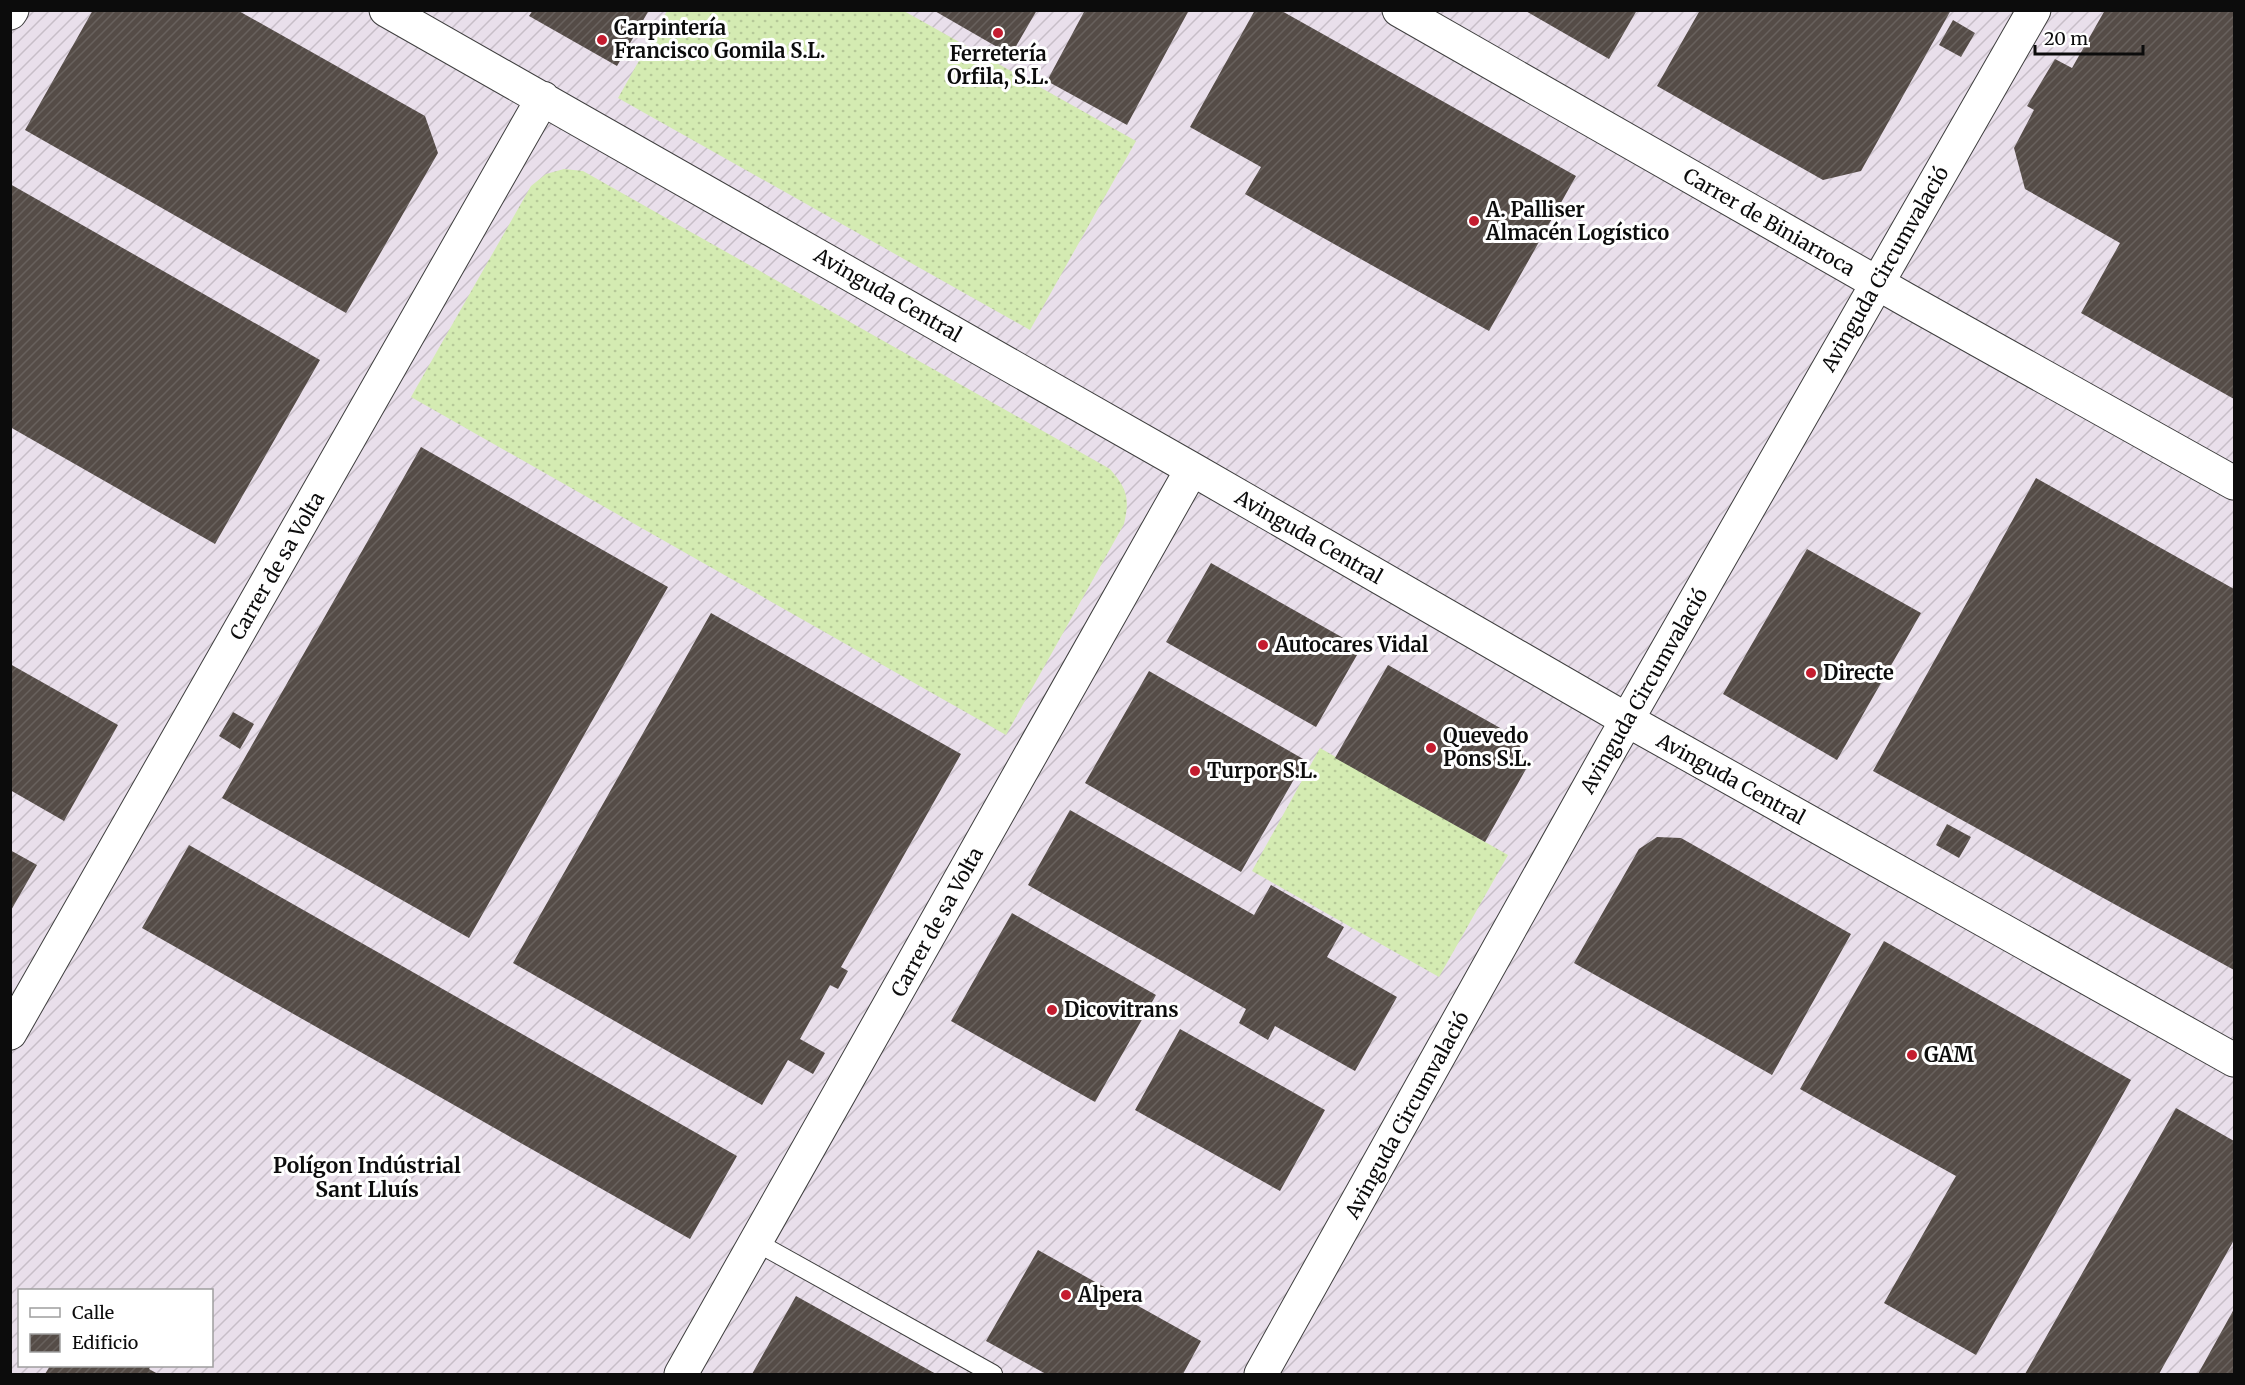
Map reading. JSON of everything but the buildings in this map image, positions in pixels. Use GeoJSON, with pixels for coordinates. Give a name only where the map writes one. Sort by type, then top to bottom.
{"type":"FeatureCollection","features":[{"type":"Feature","properties":{"kind":"street","name":"Avinguda Central"},"geometry":{"type":"LineString","coordinates":[[386,10],[1192,469],[1627,720],[2235,1060]]}},
{"type":"Feature","properties":{"kind":"street","name":"Carrer de Biniarroca"},"geometry":{"type":"LineString","coordinates":[[1399,10],[1877,283],[2235,483]]}},
{"type":"Feature","properties":{"kind":"street","name":"Avinguda Circumvalació"},"geometry":{"type":"LineString","coordinates":[[1262,1374],[1627,720],[2034,10]]}},
{"type":"Feature","properties":{"kind":"street","name":"Carrer de sa Volta"},"geometry":{"type":"LineString","coordinates":[[10,1033],[543,98]]}},
{"type":"Feature","properties":{"kind":"street","name":"Carrer de sa Volta"},"geometry":{"type":"LineString","coordinates":[[681,1374],[1192,469]]}},
{"type":"Feature","properties":{"kind":"lane"},"geometry":{"type":"LineString","coordinates":[[756,1242],[993,1374]]}},
{"type":"Feature","properties":{"kind":"shaded area"},"geometry":{"type":"Polygon","coordinates":[[[10,11],[2234,11],[2234,1374],[11,1374],[10,11]]]}},
{"type":"Feature","properties":{"kind":"green space"},"geometry":{"type":"Polygon","coordinates":[[[667,11],[904,11],[1136,141],[1030,330],[618,98],[667,11]]]}},
{"type":"Feature","properties":{"kind":"green space"},"geometry":{"type":"Polygon","coordinates":[[[564,169],[583,171],[1110,469],[1116,476],[1127,500],[1124,524],[1006,735],[411,397],[531,186],[546,174],[564,169]]]}},
{"type":"Feature","properties":{"kind":"green space"},"geometry":{"type":"Polygon","coordinates":[[[1320,748],[1508,855],[1439,977],[1252,871],[1320,748]]]}},
{"type":"Feature","properties":{"kind":"place","name":"Ferretería Orfila, S.L."},"geometry":{"type":"Point","coordinates":[998,33]}},
{"type":"Feature","properties":{"kind":"place","name":"Carpintería Francisco Gomila S.L."},"geometry":{"type":"Point","coordinates":[602,40]}},
{"type":"Feature","properties":{"kind":"place","name":"A. Palliser Almacén Logístico"},"geometry":{"type":"Point","coordinates":[1474,221]}},
{"type":"Feature","properties":{"kind":"place","name":"Autocares Vidal"},"geometry":{"type":"Point","coordinates":[1263,645]}},
{"type":"Feature","properties":{"kind":"place","name":"Directe"},"geometry":{"type":"Point","coordinates":[1811,673]}},
{"type":"Feature","properties":{"kind":"place","name":"Quevedo Pons S.L."},"geometry":{"type":"Point","coordinates":[1431,748]}},
{"type":"Feature","properties":{"kind":"place","name":"Turpor S.L."},"geometry":{"type":"Point","coordinates":[1195,771]}},
{"type":"Feature","properties":{"kind":"place","name":"Dicovitrans"},"geometry":{"type":"Point","coordinates":[1052,1010]}},
{"type":"Feature","properties":{"kind":"place","name":"GAM"},"geometry":{"type":"Point","coordinates":[1912,1055]}},
{"type":"Feature","properties":{"kind":"place","name":"Alpera"},"geometry":{"type":"Point","coordinates":[1066,1295]}},
{"type":"Feature","properties":{"kind":"district","name":"Polígon Indústrial Sant Lluís"},"geometry":{"type":"Point","coordinates":[367,1178]}}]}
